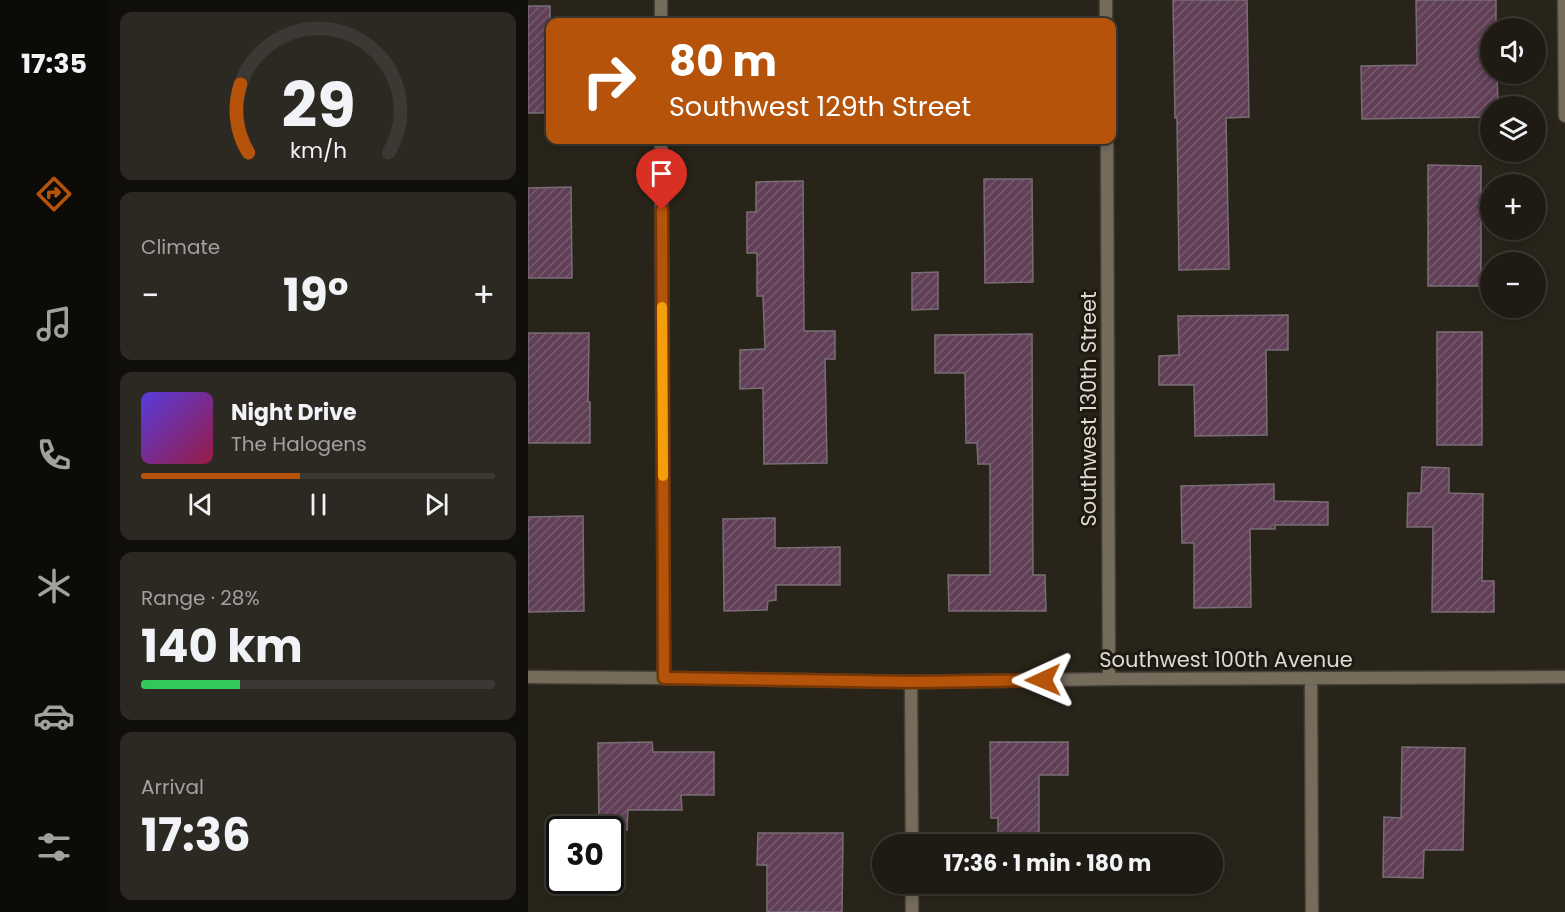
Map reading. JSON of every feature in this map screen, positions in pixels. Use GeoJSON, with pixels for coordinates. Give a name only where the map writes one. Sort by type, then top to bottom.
{"type":"FeatureCollection","features":[{"type":"Feature","properties":{"kind":"street"},"geometry":{"type":"LineString","coordinates":[[661,0],[661,18]]}},
{"type":"Feature","properties":{"kind":"street"},"geometry":{"type":"LineString","coordinates":[[1106,0],[1106,18]]}},
{"type":"Feature","properties":{"kind":"street"},"geometry":{"type":"LineString","coordinates":[[1564,0],[1565,116]]}},
{"type":"Feature","properties":{"kind":"street"},"geometry":{"type":"LineString","coordinates":[[661,144],[664,678]]}},
{"type":"Feature","properties":{"kind":"street","name":"Southwest 130th Street"},"geometry":{"type":"LineString","coordinates":[[1107,144],[1109,679]]}},
{"type":"Feature","properties":{"kind":"street","name":"Southwest 100th Avenue"},"geometry":{"type":"LineString","coordinates":[[528,677],[911,682],[1565,677]]}},
{"type":"Feature","properties":{"kind":"street"},"geometry":{"type":"LineString","coordinates":[[1311,678],[1312,912]]}},
{"type":"Feature","properties":{"kind":"street"},"geometry":{"type":"LineString","coordinates":[[911,682],[912,834]]}},
{"type":"Feature","properties":{"kind":"street"},"geometry":{"type":"LineString","coordinates":[[912,894],[912,912]]}},
{"type":"Feature","properties":{"kind":"building"},"geometry":{"type":"Polygon","coordinates":[[[1173,0],[1247,0],[1249,117],[1226,118],[1229,269],[1179,270],[1173,0]]]}},
{"type":"Feature","properties":{"kind":"building"},"geometry":{"type":"Polygon","coordinates":[[[1416,0],[1496,0],[1496,18],[1480,18],[1480,84],[1497,84],[1498,96],[1480,96],[1480,117],[1362,119],[1361,66],[1417,65],[1416,0]]]}},
{"type":"Feature","properties":{"kind":"building"},"geometry":{"type":"Polygon","coordinates":[[[528,6],[550,6],[550,18],[546,18],[546,113],[528,113],[528,6]]]}},
{"type":"Feature","properties":{"kind":"building"},"geometry":{"type":"Polygon","coordinates":[[[1428,165],[1481,166],[1480,286],[1428,286],[1428,165]]]}},
{"type":"Feature","properties":{"kind":"building"},"geometry":{"type":"Polygon","coordinates":[[[984,179],[1032,179],[1033,282],[985,283],[984,179]]]}},
{"type":"Feature","properties":{"kind":"building"},"geometry":{"type":"Polygon","coordinates":[[[803,181],[804,331],[835,331],[835,359],[825,359],[827,463],[764,464],[763,388],[740,389],[740,350],[765,349],[763,296],[757,296],[757,253],[747,253],[747,212],[756,212],[756,182],[803,181]]]}},
{"type":"Feature","properties":{"kind":"building"},"geometry":{"type":"Polygon","coordinates":[[[571,187],[572,278],[528,278],[528,188],[571,187]]]}},
{"type":"Feature","properties":{"kind":"building"},"geometry":{"type":"Polygon","coordinates":[[[938,272],[938,309],[912,310],[912,273],[938,272]]]}},
{"type":"Feature","properties":{"kind":"building"},"geometry":{"type":"Polygon","coordinates":[[[1288,315],[1288,350],[1266,350],[1267,435],[1195,436],[1194,385],[1159,385],[1159,356],[1179,355],[1178,316],[1288,315]]]}},
{"type":"Feature","properties":{"kind":"building"},"geometry":{"type":"Polygon","coordinates":[[[1437,332],[1482,332],[1482,445],[1437,445],[1437,332]]]}},
{"type":"Feature","properties":{"kind":"building"},"geometry":{"type":"Polygon","coordinates":[[[528,333],[589,333],[590,443],[528,443],[528,333]]]}},
{"type":"Feature","properties":{"kind":"building"},"geometry":{"type":"Polygon","coordinates":[[[1032,334],[1033,575],[1045,575],[1046,611],[949,611],[948,575],[990,575],[990,464],[978,464],[977,443],[966,443],[965,373],[935,373],[935,335],[1032,334]]]}},
{"type":"Feature","properties":{"kind":"building"},"geometry":{"type":"Polygon","coordinates":[[[1422,467],[1449,468],[1449,493],[1483,494],[1482,581],[1494,581],[1494,612],[1432,612],[1433,527],[1407,527],[1408,493],[1421,493],[1422,467]]]}},
{"type":"Feature","properties":{"kind":"building"},"geometry":{"type":"Polygon","coordinates":[[[1274,484],[1274,501],[1328,502],[1328,525],[1275,525],[1275,529],[1250,529],[1251,607],[1194,608],[1194,543],[1182,543],[1181,486],[1274,484]]]}},
{"type":"Feature","properties":{"kind":"building"},"geometry":{"type":"Polygon","coordinates":[[[583,516],[584,611],[528,612],[528,517],[583,516]]]}},
{"type":"Feature","properties":{"kind":"building"},"geometry":{"type":"Polygon","coordinates":[[[775,518],[775,548],[840,547],[840,585],[776,585],[776,600],[768,601],[767,610],[724,611],[723,519],[775,518]]]}},
{"type":"Feature","properties":{"kind":"building"},"geometry":{"type":"Polygon","coordinates":[[[652,742],[653,752],[714,752],[714,795],[681,795],[682,810],[628,810],[627,830],[624,830],[624,816],[599,816],[598,743],[652,742]]]}},
{"type":"Feature","properties":{"kind":"building"},"geometry":{"type":"Polygon","coordinates":[[[990,742],[1068,742],[1068,775],[1039,775],[1039,834],[998,834],[998,818],[991,818],[990,742]]]}},
{"type":"Feature","properties":{"kind":"building"},"geometry":{"type":"Polygon","coordinates":[[[1402,747],[1465,748],[1463,850],[1424,850],[1423,878],[1383,877],[1384,817],[1401,818],[1402,747]]]}},
{"type":"Feature","properties":{"kind":"building"},"geometry":{"type":"Polygon","coordinates":[[[758,833],[843,833],[842,912],[767,912],[767,865],[757,865],[758,833]]]}},
{"type":"Feature","properties":{"kind":"slow traffic"},"geometry":{"type":"LineString","coordinates":[[662,307],[663,476]]}},
{"type":"Feature","properties":{"kind":"route"},"geometry":{"type":"LineString","coordinates":[[662,210],[664,678],[911,682],[1043,680]]}}]}
